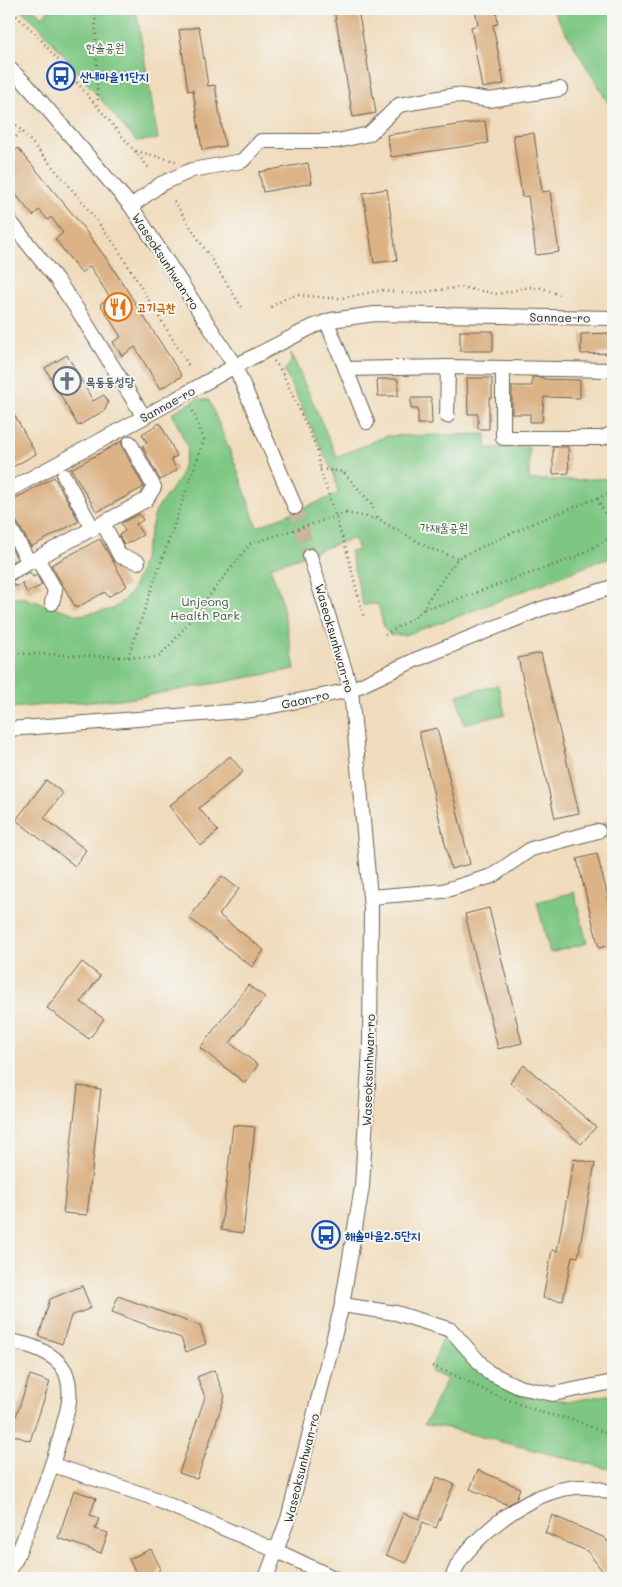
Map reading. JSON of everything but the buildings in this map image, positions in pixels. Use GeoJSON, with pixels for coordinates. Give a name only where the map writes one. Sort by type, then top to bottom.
{"type":"FeatureCollection","features":[{"type":"Feature","properties":{"kind":"street","name":"Waseoksunhwan-ro"},"geometry":{"type":"LineString","coordinates":[[9,68],[26,84],[131,206],[235,366],[295,507]]}},
{"type":"Feature","properties":{"kind":"street"},"geometry":{"type":"LineString","coordinates":[[131,206],[161,184],[192,170],[242,162],[261,141],[337,141],[369,134],[398,105],[456,95],[489,100],[560,89]]}},
{"type":"Feature","properties":{"kind":"street"},"geometry":{"type":"LineString","coordinates":[[9,220],[80,312],[144,418]]}},
{"type":"Feature","properties":{"kind":"street","name":"Sannae-ro"},"geometry":{"type":"LineString","coordinates":[[9,490],[144,418],[235,366],[314,326],[327,322],[376,314],[613,318]]}},
{"type":"Feature","properties":{"kind":"street"},"geometry":{"type":"LineString","coordinates":[[327,322],[368,422]]}},
{"type":"Feature","properties":{"kind":"street"},"geometry":{"type":"LineString","coordinates":[[346,369],[448,367],[613,370]]}},
{"type":"Feature","properties":{"kind":"street"},"geometry":{"type":"LineString","coordinates":[[447,416],[448,367]]}},
{"type":"Feature","properties":{"kind":"street"},"geometry":{"type":"LineString","coordinates":[[503,368],[503,438],[602,438],[613,433]]}},
{"type":"Feature","properties":{"kind":"street"},"geometry":{"type":"LineString","coordinates":[[9,573],[146,500],[154,487],[130,443]]}},
{"type":"Feature","properties":{"kind":"street"},"geometry":{"type":"LineString","coordinates":[[64,476],[120,556],[138,562]]}},
{"type":"Feature","properties":{"kind":"street"},"geometry":{"type":"LineString","coordinates":[[9,526],[54,590],[52,603]]}},
{"type":"Feature","properties":{"kind":"street","name":"Waseoksunhwan-ro"},"geometry":{"type":"LineString","coordinates":[[266,1578],[288,1519],[342,1305],[362,1187],[370,1048],[370,897],[352,690],[310,556]]}},
{"type":"Feature","properties":{"kind":"street","name":"Gaon-ro"},"geometry":{"type":"LineString","coordinates":[[9,729],[253,710],[352,690],[415,660],[541,609],[613,587]]}},
{"type":"Feature","properties":{"kind":"street"},"geometry":{"type":"LineString","coordinates":[[370,897],[443,891],[492,876],[530,849],[598,831]]}},
{"type":"Feature","properties":{"kind":"street"},"geometry":{"type":"LineString","coordinates":[[342,1305],[396,1313],[451,1330],[488,1372],[519,1387],[553,1394],[613,1382]]}},
{"type":"Feature","properties":{"kind":"street"},"geometry":{"type":"LineString","coordinates":[[9,1342],[39,1348],[64,1370],[69,1384],[69,1402],[53,1465],[15,1561],[9,1570]]}},
{"type":"Feature","properties":{"kind":"street"},"geometry":{"type":"LineString","coordinates":[[53,1465],[148,1496],[277,1551],[334,1578]]}},
{"type":"Feature","properties":{"kind":"street"},"geometry":{"type":"LineString","coordinates":[[452,1578],[459,1562],[474,1544],[492,1526],[515,1510],[550,1493],[577,1487],[594,1488],[613,1494]]}},
{"type":"Feature","properties":{"kind":"path"},"geometry":{"type":"LineString","coordinates":[[9,9],[36,34],[149,168]]}},
{"type":"Feature","properties":{"kind":"path"},"geometry":{"type":"LineString","coordinates":[[95,9],[98,107]]}},
{"type":"Feature","properties":{"kind":"path"},"geometry":{"type":"LineString","coordinates":[[610,9],[613,19]]}},
{"type":"Feature","properties":{"kind":"path"},"geometry":{"type":"LineString","coordinates":[[9,118],[80,199],[116,246],[189,366]]}},
{"type":"Feature","properties":{"kind":"path"},"geometry":{"type":"LineString","coordinates":[[9,144],[22,131]]}},
{"type":"Feature","properties":{"kind":"path"},"geometry":{"type":"LineString","coordinates":[[174,202],[243,309]]}},
{"type":"Feature","properties":{"kind":"path"},"geometry":{"type":"LineString","coordinates":[[271,307],[288,297],[299,295],[342,298],[383,290],[410,294],[461,288],[497,294],[530,287],[544,288],[559,295]]}},
{"type":"Feature","properties":{"kind":"path"},"geometry":{"type":"LineString","coordinates":[[274,359],[282,372],[317,449],[320,469],[346,549],[364,618]]}},
{"type":"Feature","properties":{"kind":"path"},"geometry":{"type":"LineString","coordinates":[[128,657],[204,438],[191,407]]}},
{"type":"Feature","properties":{"kind":"path"},"geometry":{"type":"LineString","coordinates":[[320,469],[343,472],[371,504],[378,518]]}},
{"type":"Feature","properties":{"kind":"path"},"geometry":{"type":"LineString","coordinates":[[424,609],[427,601],[458,558],[536,522],[613,492]]}},
{"type":"Feature","properties":{"kind":"path"},"geometry":{"type":"LineString","coordinates":[[597,499],[613,529]]}},
{"type":"Feature","properties":{"kind":"path"},"geometry":{"type":"LineString","coordinates":[[9,654],[150,658],[159,656],[173,642],[250,544],[346,513],[378,518],[431,549],[458,558]]}},
{"type":"Feature","properties":{"kind":"path"},"geometry":{"type":"LineString","coordinates":[[384,635],[424,609],[444,604],[576,557],[613,536]]}},
{"type":"Feature","properties":{"kind":"path"},"geometry":{"type":"LineString","coordinates":[[432,1366],[450,1372],[494,1395],[546,1414],[571,1419],[613,1436]]}},
{"type":"Feature","properties":{"kind":"green space","name":"한솔공원"},"geometry":{"type":"Polygon","coordinates":[[[20,9],[33,9],[43,17],[49,9],[136,9],[158,139],[136,141],[38,25],[20,9]]]}},
{"type":"Feature","properties":{"kind":"green space"},"geometry":{"type":"Polygon","coordinates":[[[552,9],[613,9],[613,111],[552,9]]]}},
{"type":"Feature","properties":{"kind":"green space"},"geometry":{"type":"Polygon","coordinates":[[[291,353],[337,457],[386,436],[486,434],[486,448],[529,447],[529,480],[613,478],[613,558],[600,561],[462,615],[405,635],[390,635],[384,628],[378,604],[363,605],[350,551],[358,551],[354,538],[270,567],[281,598],[295,669],[134,698],[9,708],[9,600],[21,597],[79,615],[113,609],[130,594],[139,574],[156,510],[180,477],[188,448],[172,413],[197,399],[209,400],[236,466],[257,527],[338,494],[335,477],[284,370],[291,363],[291,353]]]}},
{"type":"Feature","properties":{"kind":"green space"},"geometry":{"type":"Polygon","coordinates":[[[498,685],[505,714],[464,724],[457,695],[498,685]]]}},
{"type":"Feature","properties":{"kind":"green space"},"geometry":{"type":"Polygon","coordinates":[[[574,892],[587,943],[550,953],[537,902],[574,892]]]}},
{"type":"Feature","properties":{"kind":"green space"},"geometry":{"type":"Polygon","coordinates":[[[444,1335],[503,1386],[526,1397],[572,1401],[613,1394],[613,1470],[443,1427],[424,1425],[447,1379],[430,1372],[444,1335]]]}},
{"type":"Feature","properties":{"kind":"tunnel"},"geometry":{"type":"LineString","coordinates":[[295,507],[310,556]]}},
{"type":"Feature","properties":{"kind":"tunnel"},"geometry":{"type":"LineString","coordinates":[[598,831],[613,827]]}},
{"type":"Feature","properties":{"kind":"place","name":"산내마을11단지"},"geometry":{"type":"Point","coordinates":[61,76]}},
{"type":"Feature","properties":{"kind":"place","name":"고기극찬"},"geometry":{"type":"Point","coordinates":[118,307]}},
{"type":"Feature","properties":{"kind":"place","name":"목동동성당"},"geometry":{"type":"Point","coordinates":[67,381]}},
{"type":"Feature","properties":{"kind":"place","name":"해솔마을2.5단지"},"geometry":{"type":"Point","coordinates":[326,1235]}},
{"type":"Feature","properties":{"kind":"park label","name":"가재울공원"},"geometry":{"type":"Point","coordinates":[444,527]}},
{"type":"Feature","properties":{"kind":"park label","name":"Unjeong Health Park"},"geometry":{"type":"Point","coordinates":[205,608]}}]}
